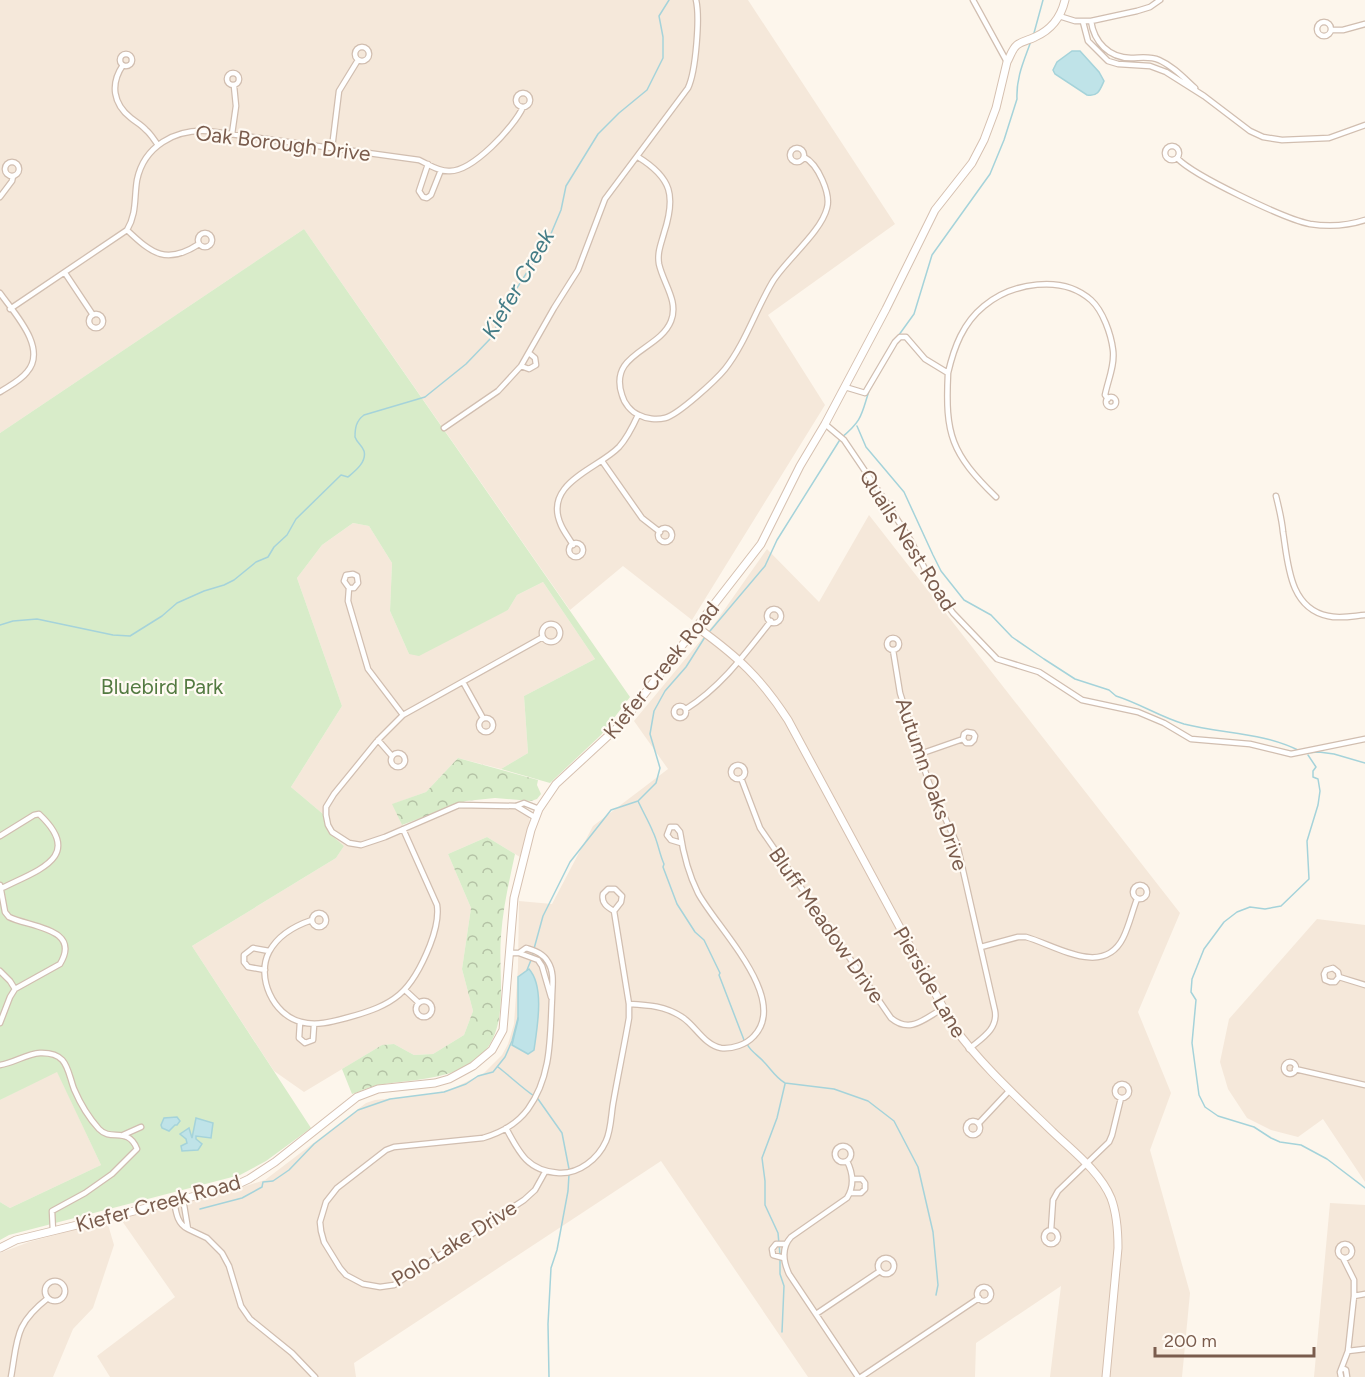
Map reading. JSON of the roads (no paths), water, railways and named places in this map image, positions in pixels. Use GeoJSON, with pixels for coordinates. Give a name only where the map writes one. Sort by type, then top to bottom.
{"type":"FeatureCollection","features":[{"type":"Feature","properties":{"kind":"street"},"geometry":{"type":"LineString","coordinates":[[444,428],[498,391],[521,366],[578,270],[605,199],[679,103],[691,82],[697,25],[696,0]]}},
{"type":"Feature","properties":{"kind":"street"},"geometry":{"type":"LineString","coordinates":[[973,0],[1007,62]]}},
{"type":"Feature","properties":{"kind":"street","name":"Kiefer Creek Road"},"geometry":{"type":"LineString","coordinates":[[0,1248],[16,1240],[231,1187],[249,1179],[275,1162],[357,1097],[378,1089],[435,1083],[473,1066],[492,1050],[502,1030],[514,898],[539,809],[556,784],[621,724],[698,628],[761,544],[800,466],[886,309],[935,210],[972,163],[984,140],[996,108],[1007,62],[1019,44],[1047,30],[1059,16],[1065,0]]}},
{"type":"Feature","properties":{"kind":"street"},"geometry":{"type":"LineString","coordinates":[[1059,16],[1083,22],[1091,21],[1137,11],[1150,7],[1160,0]]}},
{"type":"Feature","properties":{"kind":"street"},"geometry":{"type":"LineString","coordinates":[[1091,21],[1095,38],[1104,48],[1117,56],[1153,58],[1165,63],[1250,131],[1269,138],[1329,138],[1365,125]]}},
{"type":"Feature","properties":{"kind":"street"},"geometry":{"type":"LineString","coordinates":[[1083,22],[1088,41],[1108,61],[1159,69],[1204,96]]}},
{"type":"Feature","properties":{"kind":"street"},"geometry":{"type":"LineString","coordinates":[[1330,30],[1343,30],[1365,24]]}},
{"type":"Feature","properties":{"kind":"street"},"geometry":{"type":"LineString","coordinates":[[1088,41],[1095,38]]}},
{"type":"Feature","properties":{"kind":"street"},"geometry":{"type":"LineString","coordinates":[[332,148],[339,92],[358,60]]}},
{"type":"Feature","properties":{"kind":"street"},"geometry":{"type":"LineString","coordinates":[[123,65],[117,73],[114,86],[117,101],[125,113],[146,129],[158,145]]}},
{"type":"Feature","properties":{"kind":"street"},"geometry":{"type":"LineString","coordinates":[[232,134],[237,106],[234,86]]}},
{"type":"Feature","properties":{"kind":"street"},"geometry":{"type":"LineString","coordinates":[[428,164],[419,191],[423,197],[427,198],[431,195],[441,170],[457,170],[470,163],[501,137],[519,116],[523,106]]}},
{"type":"Feature","properties":{"kind":"street","name":"Oak Borough Drive"},"geometry":{"type":"LineString","coordinates":[[127,230],[133,218],[137,180],[144,162],[158,145],[186,131],[202,130],[419,160],[441,170]]}},
{"type":"Feature","properties":{"kind":"street"},"geometry":{"type":"LineString","coordinates":[[638,156],[662,176],[671,202],[671,213],[658,255],[659,265],[673,305],[673,314],[662,335],[631,357],[621,374],[620,387],[623,399],[631,410],[638,415],[656,419],[674,414],[724,370],[774,281],[823,220],[829,200],[827,192],[821,178],[808,159],[804,157]]}},
{"type":"Feature","properties":{"kind":"street"},"geometry":{"type":"LineString","coordinates":[[1177,158],[1189,168],[1212,180],[1297,220],[1334,226],[1365,220]]}},
{"type":"Feature","properties":{"kind":"street"},"geometry":{"type":"LineString","coordinates":[[0,197],[13,176]]}},
{"type":"Feature","properties":{"kind":"street"},"geometry":{"type":"LineString","coordinates":[[10,309],[127,230],[145,246],[163,255],[177,255],[199,244]]}},
{"type":"Feature","properties":{"kind":"street"},"geometry":{"type":"LineString","coordinates":[[65,273],[93,315]]}},
{"type":"Feature","properties":{"kind":"street"},"geometry":{"type":"LineString","coordinates":[[996,497],[968,469],[951,434],[946,404],[948,373],[954,348],[966,326],[985,306],[996,298],[1031,285],[1051,285],[1083,294],[1092,302],[1104,321],[1113,351],[1111,372],[1105,394],[1108,399]]}},
{"type":"Feature","properties":{"kind":"street"},"geometry":{"type":"LineString","coordinates":[[0,293],[33,346],[33,357],[27,372],[0,392]]}},
{"type":"Feature","properties":{"kind":"street"},"geometry":{"type":"LineString","coordinates":[[845,387],[865,393],[894,342],[900,337],[906,337],[925,359],[948,373]]}},
{"type":"Feature","properties":{"kind":"street"},"geometry":{"type":"LineString","coordinates":[[521,366],[529,369],[535,367],[536,360],[529,353]]}},
{"type":"Feature","properties":{"kind":"street"},"geometry":{"type":"LineString","coordinates":[[573,545],[561,525],[557,508],[566,486],[618,448],[638,415]]}},
{"type":"Feature","properties":{"kind":"street","name":"Quails Nest Road"},"geometry":{"type":"LineString","coordinates":[[825,424],[844,440],[886,502],[911,541],[934,587],[953,613],[997,659],[1039,672],[1082,700],[1138,712],[1164,723],[1191,739],[1250,744],[1291,754],[1365,739]]}},
{"type":"Feature","properties":{"kind":"street"},"geometry":{"type":"LineString","coordinates":[[602,460],[642,518],[660,532]]}},
{"type":"Feature","properties":{"kind":"street"},"geometry":{"type":"LineString","coordinates":[[1276,496],[1288,570],[1301,599],[1314,610],[1329,617],[1365,615]]}},
{"type":"Feature","properties":{"kind":"street"},"geometry":{"type":"LineString","coordinates":[[353,574],[358,578],[358,583],[354,588],[349,588],[345,586],[344,579],[346,575],[353,574]]}},
{"type":"Feature","properties":{"kind":"street"},"geometry":{"type":"LineString","coordinates":[[349,588],[348,601],[368,669],[403,715]]}},
{"type":"Feature","properties":{"kind":"street"},"geometry":{"type":"LineString","coordinates":[[686,709],[704,696],[740,661],[771,621]]}},
{"type":"Feature","properties":{"kind":"street","name":"Pierside Lane"},"geometry":{"type":"LineString","coordinates":[[698,628],[740,661],[770,692],[788,720],[942,1009],[969,1048],[1086,1164],[1110,1198],[1118,1229],[1118,1248],[1106,1377]]}},
{"type":"Feature","properties":{"kind":"street"},"geometry":{"type":"LineString","coordinates":[[539,809],[528,803],[516,806],[459,805],[369,842],[354,844],[332,832],[326,815],[329,800],[378,740],[403,715],[543,637]]}},
{"type":"Feature","properties":{"kind":"street","name":"Autumn Oaks Drive"},"geometry":{"type":"LineString","coordinates":[[893,650],[900,693],[929,783],[957,844],[996,1020],[989,1032],[969,1048]]}},
{"type":"Feature","properties":{"kind":"street"},"geometry":{"type":"LineString","coordinates":[[463,682],[483,718]]}},
{"type":"Feature","properties":{"kind":"street"},"geometry":{"type":"LineString","coordinates":[[920,754],[963,739]]}},
{"type":"Feature","properties":{"kind":"street"},"geometry":{"type":"LineString","coordinates":[[378,740],[393,756]]}},
{"type":"Feature","properties":{"kind":"street","name":"Bluff Meadow Drive"},"geometry":{"type":"LineString","coordinates":[[741,778],[760,828],[891,1018],[900,1025],[908,1026],[942,1009]]}},
{"type":"Feature","properties":{"kind":"street"},"geometry":{"type":"LineString","coordinates":[[516,806],[536,818]]}},
{"type":"Feature","properties":{"kind":"street"},"geometry":{"type":"LineString","coordinates":[[0,836],[39,814],[52,828],[59,844],[59,852],[55,858],[43,867],[1,887],[3,905],[9,917],[56,933],[61,938],[65,951],[60,964],[15,989],[0,1023]]}},
{"type":"Feature","properties":{"kind":"street"},"geometry":{"type":"LineString","coordinates":[[312,920],[299,924],[284,933],[269,951],[265,970],[266,982],[274,1001],[288,1015],[300,1022],[314,1024],[336,1021],[372,1011],[405,990],[421,967],[433,937],[438,913],[437,905],[403,829]]}},
{"type":"Feature","properties":{"kind":"street"},"geometry":{"type":"LineString","coordinates":[[629,1004],[663,1007],[683,1017],[707,1042],[720,1048],[735,1047],[751,1040],[764,1021],[763,998],[739,949],[697,891],[681,843]]}},
{"type":"Feature","properties":{"kind":"street"},"geometry":{"type":"LineString","coordinates":[[507,1128],[523,1157],[545,1172],[564,1173],[587,1165],[594,1159],[606,1140],[629,1018],[629,1004],[614,911],[621,902],[622,896],[615,889],[608,889],[603,894],[603,899],[606,906],[614,911]]}},
{"type":"Feature","properties":{"kind":"street"},"geometry":{"type":"LineString","coordinates":[[981,947],[1026,937],[1080,957],[1092,959],[1100,957],[1110,952],[1122,940],[1137,899]]}},
{"type":"Feature","properties":{"kind":"street"},"geometry":{"type":"LineString","coordinates":[[265,970],[248,967],[244,962],[244,955],[253,948],[269,951]]}},
{"type":"Feature","properties":{"kind":"street","name":"Polo Lake Drive"},"geometry":{"type":"LineString","coordinates":[[509,953],[519,953],[526,948],[538,952],[548,962],[552,974],[552,1029],[544,1077],[528,1110],[507,1128],[483,1138],[394,1147],[380,1154],[337,1188],[326,1202],[320,1222],[324,1242],[346,1275],[363,1284],[380,1287],[394,1285],[524,1200],[535,1190],[545,1172]]}},
{"type":"Feature","properties":{"kind":"street"},"geometry":{"type":"LineString","coordinates":[[0,971],[15,989]]}},
{"type":"Feature","properties":{"kind":"street"},"geometry":{"type":"LineString","coordinates":[[1339,977],[1365,985]]}},
{"type":"Feature","properties":{"kind":"street"},"geometry":{"type":"LineString","coordinates":[[405,990],[419,1003]]}},
{"type":"Feature","properties":{"kind":"street"},"geometry":{"type":"LineString","coordinates":[[300,1022],[299,1038],[305,1043],[313,1040],[314,1024]]}},
{"type":"Feature","properties":{"kind":"street"},"geometry":{"type":"LineString","coordinates":[[0,1065],[40,1053],[64,1061],[69,1068],[78,1096],[99,1130],[123,1135],[134,1142],[137,1149],[127,1161],[94,1186],[52,1211],[52,1231]]}},
{"type":"Feature","properties":{"kind":"street"},"geometry":{"type":"LineString","coordinates":[[1296,1069],[1365,1085]]}},
{"type":"Feature","properties":{"kind":"street"},"geometry":{"type":"LineString","coordinates":[[979,1123],[1011,1090]]}},
{"type":"Feature","properties":{"kind":"street"},"geometry":{"type":"LineString","coordinates":[[1052,1230],[1053,1200],[1058,1191],[1109,1142],[1121,1098]]}},
{"type":"Feature","properties":{"kind":"street"},"geometry":{"type":"LineString","coordinates":[[123,1135],[141,1127]]}},
{"type":"Feature","properties":{"kind":"street"},"geometry":{"type":"LineString","coordinates":[[847,1161],[853,1179],[850,1193],[843,1202],[795,1234],[785,1244],[784,1258],[789,1274],[859,1377],[979,1298]]}},
{"type":"Feature","properties":{"kind":"street"},"geometry":{"type":"LineString","coordinates":[[850,1193],[861,1193],[865,1188],[862,1179],[853,1179]]}},
{"type":"Feature","properties":{"kind":"street"},"geometry":{"type":"LineString","coordinates":[[183,1199],[188,1228]]}},
{"type":"Feature","properties":{"kind":"street"},"geometry":{"type":"LineString","coordinates":[[174,1201],[179,1220],[184,1227],[207,1238],[222,1253],[229,1266],[241,1306],[250,1319],[292,1353],[315,1377]]}},
{"type":"Feature","properties":{"kind":"street"},"geometry":{"type":"LineString","coordinates":[[784,1258],[773,1255],[772,1249],[776,1244],[785,1244]]}},
{"type":"Feature","properties":{"kind":"street"},"geometry":{"type":"LineString","coordinates":[[1341,1377],[1340,1372],[1348,1351],[1354,1296],[1354,1280],[1343,1258]]}},
{"type":"Feature","properties":{"kind":"street"},"geometry":{"type":"LineString","coordinates":[[816,1314],[880,1270]]}},
{"type":"Feature","properties":{"kind":"street"},"geometry":{"type":"LineString","coordinates":[[56,1281],[62,1284],[65,1289],[62,1299],[57,1302],[48,1298],[45,1292],[47,1286],[56,1281]]}},
{"type":"Feature","properties":{"kind":"street"},"geometry":{"type":"LineString","coordinates":[[1354,1296],[1365,1294]]}},
{"type":"Feature","properties":{"kind":"street"},"geometry":{"type":"LineString","coordinates":[[11,1377],[20,1329],[28,1315],[48,1298]]}},
{"type":"Feature","properties":{"kind":"street"},"geometry":{"type":"LineString","coordinates":[[1348,1351],[1365,1349]]}},
{"type":"Feature","properties":{"kind":"street"},"geometry":{"type":"LineString","coordinates":[[1342,1368],[1346,1370],[1347,1377]]}},
{"type":"Feature","properties":{"kind":"water"},"geometry":{"type":"Polygon","coordinates":[[[1072,51],[1080,51],[1099,72],[1104,81],[1096,94],[1087,95],[1055,74],[1053,70],[1057,62],[1072,51]]]}},
{"type":"Feature","properties":{"kind":"water"},"geometry":{"type":"Polygon","coordinates":[[[529,969],[537,986],[539,1008],[534,1050],[528,1054],[512,1045],[518,1020],[518,977],[529,969]]]}},
{"type":"Feature","properties":{"kind":"water"},"geometry":{"type":"Polygon","coordinates":[[[177,1117],[180,1121],[169,1131],[162,1128],[164,1118],[177,1117]]]}},
{"type":"Feature","properties":{"kind":"water"},"geometry":{"type":"Polygon","coordinates":[[[196,1118],[213,1123],[211,1138],[196,1136],[202,1144],[198,1150],[182,1151],[181,1146],[187,1143],[180,1134],[189,1128],[192,1138],[196,1118]]]}},
{"type":"Feature","properties":{"kind":"waterway","name":"Kiefer Creek"},"geometry":{"type":"LineString","coordinates":[[0,625],[13,621],[37,619],[113,635],[130,636],[162,616],[177,603],[234,580],[256,562],[268,557],[274,547],[287,535],[296,519],[341,475],[348,477],[364,459],[364,451],[355,437],[356,425],[361,417],[425,397],[466,364],[490,339],[510,299],[550,236],[561,210],[566,186],[598,134],[647,90],[663,58],[663,37],[659,16],[669,0]]}},
{"type":"Feature","properties":{"kind":"waterway"},"geometry":{"type":"LineString","coordinates":[[1034,33],[1043,0]]}},
{"type":"Feature","properties":{"kind":"waterway"},"geometry":{"type":"LineString","coordinates":[[896,339],[914,314],[932,255],[990,174],[1017,99],[1019,76],[1031,41]]}},
{"type":"Feature","properties":{"kind":"waterway"},"geometry":{"type":"LineString","coordinates":[[710,631],[765,566],[777,540],[841,438],[858,421],[870,388]]}},
{"type":"Feature","properties":{"kind":"waterway"},"geometry":{"type":"LineString","coordinates":[[857,426],[866,447],[904,492],[941,571],[964,600],[991,615],[1012,637],[1075,679],[1109,690],[1116,696],[1166,718],[1184,724],[1272,740],[1300,751]]}},
{"type":"Feature","properties":{"kind":"waterway"},"geometry":{"type":"LineString","coordinates":[[532,956],[543,916],[570,862],[611,810],[638,801],[656,783],[660,768],[650,734],[654,711],[665,691],[686,667],[705,637]]}},
{"type":"Feature","properties":{"kind":"waterway"},"geometry":{"type":"LineString","coordinates":[[1305,753],[1334,754],[1365,763]]}},
{"type":"Feature","properties":{"kind":"waterway"},"geometry":{"type":"LineString","coordinates":[[1308,755],[1316,767],[1313,777],[1318,779],[1320,791],[1307,841],[1309,879],[1281,906],[1265,909],[1250,907],[1237,912],[1224,922],[1204,949],[1192,979],[1191,992],[1196,1000],[1192,1043],[1199,1095],[1205,1107],[1218,1116],[1254,1127],[1280,1142],[1301,1145],[1327,1159],[1365,1188]]}},
{"type":"Feature","properties":{"kind":"waterway"},"geometry":{"type":"LineString","coordinates":[[638,801],[655,836],[663,867],[677,904],[695,932],[704,940],[720,973],[744,1040]]}},
{"type":"Feature","properties":{"kind":"waterway"},"geometry":{"type":"LineString","coordinates":[[527,970],[531,960]]}},
{"type":"Feature","properties":{"kind":"waterway"},"geometry":{"type":"LineString","coordinates":[[200,1209],[242,1198],[262,1187],[263,1182],[273,1181],[289,1170],[314,1144],[358,1110],[390,1099],[444,1092],[466,1084],[478,1076],[493,1072],[505,1057],[518,1018]]}},
{"type":"Feature","properties":{"kind":"waterway"},"geometry":{"type":"LineString","coordinates":[[747,1044],[785,1083],[834,1089],[868,1101],[894,1121],[918,1167],[933,1232],[938,1285],[936,1295]]}},
{"type":"Feature","properties":{"kind":"waterway"},"geometry":{"type":"LineString","coordinates":[[498,1067],[534,1096]]}},
{"type":"Feature","properties":{"kind":"waterway"},"geometry":{"type":"LineString","coordinates":[[780,1255],[778,1233],[765,1205],[762,1158],[777,1118],[785,1084]]}},
{"type":"Feature","properties":{"kind":"waterway"},"geometry":{"type":"LineString","coordinates":[[538,1099],[562,1133],[569,1169]]}},
{"type":"Feature","properties":{"kind":"waterway"},"geometry":{"type":"LineString","coordinates":[[549,1377],[548,1324],[551,1268],[557,1250],[569,1174]]}},
{"type":"Feature","properties":{"kind":"waterway"},"geometry":{"type":"LineString","coordinates":[[780,1260],[780,1274],[784,1286],[782,1332]]}},
{"type":"Feature","properties":{"kind":"park label","name":"Bluebird Park"},"geometry":{"type":"Point","coordinates":[162,686]}}]}
